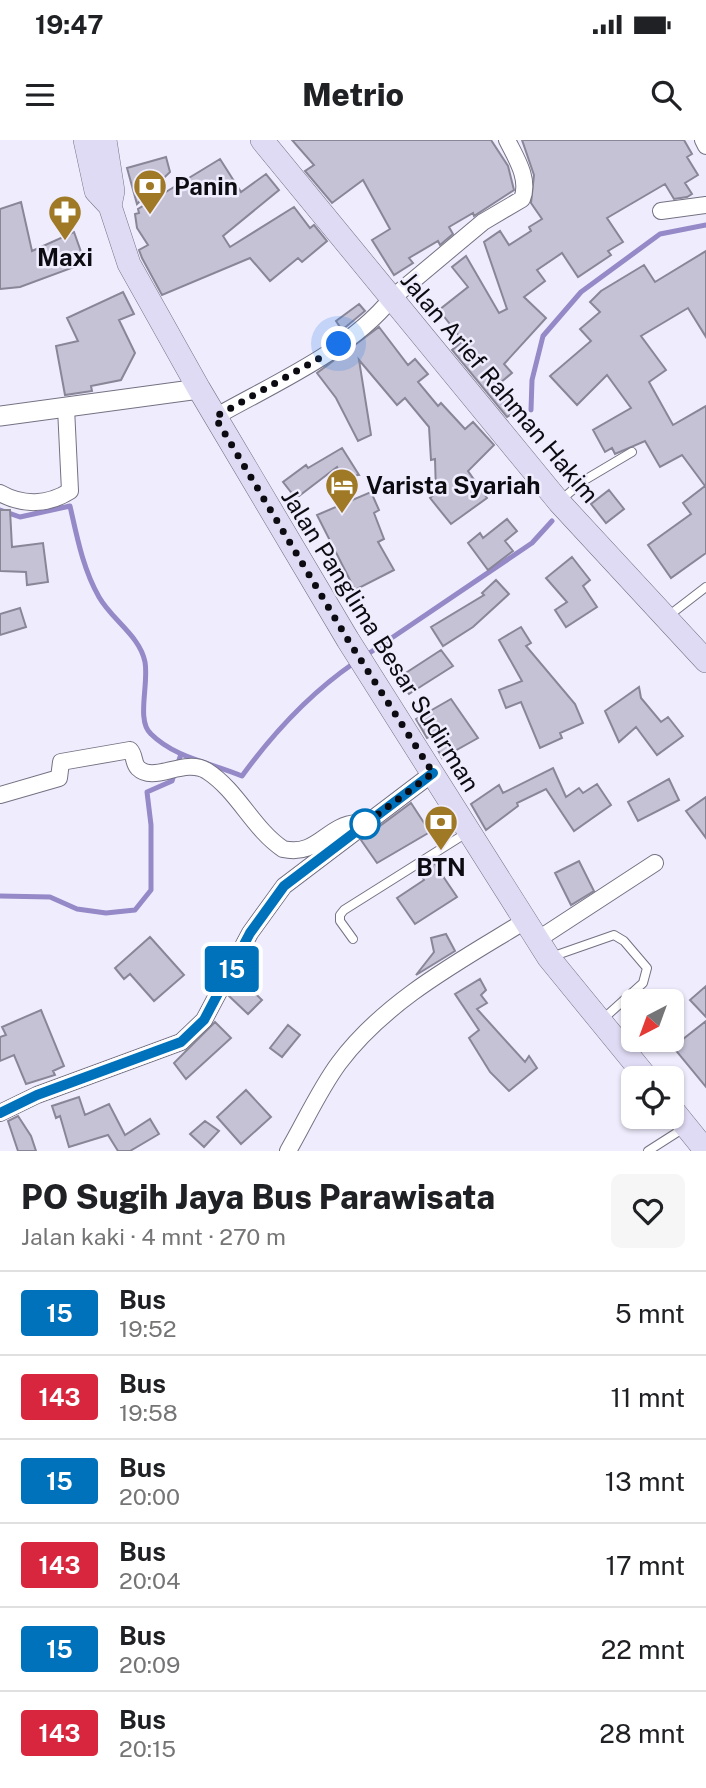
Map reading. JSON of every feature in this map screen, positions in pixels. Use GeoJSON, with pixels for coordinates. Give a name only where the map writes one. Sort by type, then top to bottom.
{"type":"FeatureCollection","features":[{"type":"Feature","properties":{"kind":"main road","name":"Jalan Panglima Besar Sudirman"},"geometry":{"type":"LineString","coordinates":[[85,140],[96,191],[110,206],[129,264],[215,417],[368,673],[537,940],[637,1066]]}},
{"type":"Feature","properties":{"kind":"main road","name":"Jalan Panglima Besar Sudirman"},"geometry":{"type":"LineString","coordinates":[[105,140],[113,191],[110,206]]}},
{"type":"Feature","properties":{"kind":"main road","name":"Jalan Arief Rahman Hakim"},"geometry":{"type":"LineString","coordinates":[[262,140],[559,502],[706,661]]}},
{"type":"Feature","properties":{"kind":"main road"},"geometry":{"type":"LineString","coordinates":[[684,1123],[706,1150]]}},
{"type":"Feature","properties":{"kind":"street"},"geometry":{"type":"LineString","coordinates":[[215,417],[318,359],[381,312],[391,299],[483,222],[522,199],[525,192],[521,169],[507,140]]}},
{"type":"Feature","properties":{"kind":"street"},"geometry":{"type":"LineString","coordinates":[[703,140],[706,146]]}},
{"type":"Feature","properties":{"kind":"street"},"geometry":{"type":"LineString","coordinates":[[661,211],[706,205]]}},
{"type":"Feature","properties":{"kind":"street"},"geometry":{"type":"LineString","coordinates":[[0,416],[199,389]]}},
{"type":"Feature","properties":{"kind":"street"},"geometry":{"type":"LineString","coordinates":[[0,494],[16,503],[34,504],[71,491],[66,408]]}},
{"type":"Feature","properties":{"kind":"street"},"geometry":{"type":"LineString","coordinates":[[0,795],[59,778],[61,762],[130,750],[136,765],[146,773],[159,774],[178,766],[205,769],[234,795],[283,849],[306,851],[352,823],[366,823]]}},
{"type":"Feature","properties":{"kind":"street"},"geometry":{"type":"LineString","coordinates":[[0,1113],[37,1095],[181,1042],[204,1020],[268,905],[300,872],[433,773]]}},
{"type":"Feature","properties":{"kind":"street"},"geometry":{"type":"LineString","coordinates":[[288,1151],[323,1086],[361,1038],[430,980],[537,940],[655,863]]}},
{"type":"Feature","properties":{"kind":"lane"},"geometry":{"type":"LineString","coordinates":[[559,502],[583,481],[632,452]]}},
{"type":"Feature","properties":{"kind":"lane"},"geometry":{"type":"LineString","coordinates":[[667,617],[706,587]]}},
{"type":"Feature","properties":{"kind":"lane"},"geometry":{"type":"LineString","coordinates":[[353,939],[340,921],[340,915],[468,832]]}},
{"type":"Feature","properties":{"kind":"lane"},"geometry":{"type":"LineString","coordinates":[[537,940],[614,935],[624,941],[647,968],[643,983],[600,1022]]}},
{"type":"Feature","properties":{"kind":"lane"},"geometry":{"type":"LineString","coordinates":[[648,1151],[668,1129]]}},
{"type":"Feature","properties":{"kind":"building"},"geometry":{"type":"Polygon","coordinates":[[[292,140],[491,140],[508,166],[514,190],[474,216],[473,213],[449,227],[453,234],[440,245],[438,241],[409,258],[413,263],[394,275],[372,240],[390,229],[363,180],[332,203],[305,171],[314,165],[292,140]]]}},
{"type":"Feature","properties":{"kind":"building"},"geometry":{"type":"Polygon","coordinates":[[[522,140],[684,140],[692,154],[687,157],[698,175],[685,183],[692,194],[687,197],[674,199],[665,184],[607,218],[623,242],[608,251],[611,255],[578,277],[562,253],[537,270],[545,281],[524,297],[546,318],[504,364],[512,373],[500,383],[518,410],[507,417],[452,350],[463,341],[439,310],[468,287],[452,267],[466,256],[499,313],[507,309],[484,242],[500,231],[509,245],[531,231],[529,227],[542,219],[531,203],[534,175],[522,140]]]}},
{"type":"Feature","properties":{"kind":"building"},"geometry":{"type":"Polygon","coordinates":[[[166,157],[170,172],[137,204],[127,168],[166,157]]]}},
{"type":"Feature","properties":{"kind":"building"},"geometry":{"type":"Polygon","coordinates":[[[220,159],[241,192],[266,174],[279,190],[223,236],[230,247],[294,207],[310,228],[314,225],[327,241],[302,262],[298,258],[270,281],[250,258],[162,295],[139,250],[148,245],[137,228],[135,214],[139,213],[138,209],[220,159]]]}},
{"type":"Feature","properties":{"kind":"building"},"geometry":{"type":"Polygon","coordinates":[[[21,202],[32,251],[74,232],[85,263],[20,287],[0,289],[0,209],[21,202]]]}},
{"type":"Feature","properties":{"kind":"building"},"geometry":{"type":"Polygon","coordinates":[[[706,251],[706,337],[688,308],[641,336],[666,370],[649,382],[673,425],[706,406],[706,553],[671,578],[648,545],[691,514],[683,503],[705,486],[682,455],[660,467],[645,441],[615,454],[612,448],[605,452],[593,430],[631,408],[607,375],[577,405],[550,376],[591,341],[580,329],[600,312],[590,302],[601,291],[644,265],[655,282],[706,251]]]}},
{"type":"Feature","properties":{"kind":"building"},"geometry":{"type":"Polygon","coordinates":[[[123,292],[134,314],[119,320],[135,353],[121,380],[91,386],[92,391],[65,395],[56,346],[78,341],[67,318],[123,292]]]}},
{"type":"Feature","properties":{"kind":"building"},"geometry":{"type":"Polygon","coordinates":[[[359,304],[365,311],[342,330],[336,321],[359,304]]]}},
{"type":"Feature","properties":{"kind":"building"},"geometry":{"type":"Polygon","coordinates":[[[379,327],[408,365],[415,359],[428,374],[418,382],[438,406],[441,403],[465,429],[473,422],[494,445],[468,471],[487,498],[451,524],[430,498],[436,493],[435,459],[431,460],[429,427],[405,398],[397,405],[359,360],[371,435],[358,441],[336,398],[317,373],[379,327]]]}},
{"type":"Feature","properties":{"kind":"building"},"geometry":{"type":"Polygon","coordinates":[[[342,448],[359,475],[342,477],[337,467],[299,496],[294,496],[283,482],[306,465],[308,468],[342,448]]]}},
{"type":"Feature","properties":{"kind":"building"},"geometry":{"type":"Polygon","coordinates":[[[609,490],[624,509],[606,523],[591,504],[609,490]]]}},
{"type":"Feature","properties":{"kind":"building"},"geometry":{"type":"Polygon","coordinates":[[[371,492],[379,510],[374,513],[384,539],[378,542],[394,570],[355,590],[317,515],[371,492]]]}},
{"type":"Feature","properties":{"kind":"building"},"geometry":{"type":"Polygon","coordinates":[[[0,510],[10,510],[12,547],[43,543],[48,582],[27,585],[26,572],[0,571],[0,510]]]}},
{"type":"Feature","properties":{"kind":"building"},"geometry":{"type":"Polygon","coordinates":[[[507,519],[517,531],[505,541],[513,551],[488,570],[468,543],[480,533],[483,538],[507,519]]]}},
{"type":"Feature","properties":{"kind":"building"},"geometry":{"type":"Polygon","coordinates":[[[572,557],[590,580],[583,586],[597,607],[566,627],[555,610],[567,602],[546,578],[572,557]]]}},
{"type":"Feature","properties":{"kind":"building"},"geometry":{"type":"Polygon","coordinates":[[[496,580],[509,594],[473,627],[443,646],[431,627],[484,595],[482,593],[496,580]]]}},
{"type":"Feature","properties":{"kind":"building"},"geometry":{"type":"Polygon","coordinates":[[[20,608],[26,627],[0,635],[0,614],[20,608]]]}},
{"type":"Feature","properties":{"kind":"building"},"geometry":{"type":"Polygon","coordinates":[[[521,627],[531,643],[526,646],[575,704],[583,723],[560,733],[562,738],[540,748],[521,702],[506,708],[499,690],[522,681],[499,640],[521,627]]]}},
{"type":"Feature","properties":{"kind":"building"},"geometry":{"type":"Polygon","coordinates":[[[441,650],[453,666],[409,694],[398,678],[441,650]]]}},
{"type":"Feature","properties":{"kind":"building"},"geometry":{"type":"Polygon","coordinates":[[[639,687],[641,698],[661,722],[668,717],[683,736],[657,755],[636,727],[619,742],[605,711],[639,687]]]}},
{"type":"Feature","properties":{"kind":"building"},"geometry":{"type":"Polygon","coordinates":[[[451,699],[478,738],[442,758],[431,736],[427,738],[416,719],[451,699]]]}},
{"type":"Feature","properties":{"kind":"building"},"geometry":{"type":"Polygon","coordinates":[[[553,768],[566,797],[579,788],[583,793],[597,784],[611,805],[574,831],[546,789],[517,803],[518,806],[486,830],[471,804],[499,785],[503,793],[553,768]]]}},
{"type":"Feature","properties":{"kind":"building"},"geometry":{"type":"Polygon","coordinates":[[[669,779],[679,800],[638,821],[628,802],[669,779]]]}},
{"type":"Feature","properties":{"kind":"building"},"geometry":{"type":"Polygon","coordinates":[[[706,797],[706,838],[686,811],[706,797]]]}},
{"type":"Feature","properties":{"kind":"building"},"geometry":{"type":"Polygon","coordinates":[[[411,803],[430,832],[377,863],[361,840],[411,803]]]}},
{"type":"Feature","properties":{"kind":"building"},"geometry":{"type":"Polygon","coordinates":[[[579,861],[594,891],[571,905],[555,873],[579,861]]]}},
{"type":"Feature","properties":{"kind":"building"},"geometry":{"type":"Polygon","coordinates":[[[434,863],[457,897],[415,924],[397,898],[424,880],[420,873],[434,863]]]}},
{"type":"Feature","properties":{"kind":"building"},"geometry":{"type":"Polygon","coordinates":[[[446,934],[455,951],[416,975],[434,952],[431,938],[446,934]]]}},
{"type":"Feature","properties":{"kind":"building"},"geometry":{"type":"Polygon","coordinates":[[[150,937],[184,975],[154,1001],[130,974],[124,979],[115,968],[150,937]]]}},
{"type":"Feature","properties":{"kind":"building"},"geometry":{"type":"Polygon","coordinates":[[[240,979],[262,1000],[248,1014],[229,996],[240,979]]]}},
{"type":"Feature","properties":{"kind":"building"},"geometry":{"type":"Polygon","coordinates":[[[480,979],[486,990],[481,995],[487,1003],[477,1009],[525,1062],[529,1056],[537,1068],[509,1091],[490,1072],[469,1038],[479,1030],[455,994],[480,979]]]}},
{"type":"Feature","properties":{"kind":"building"},"geometry":{"type":"Polygon","coordinates":[[[706,986],[706,1017],[690,1000],[706,986]]]}},
{"type":"Feature","properties":{"kind":"building"},"geometry":{"type":"Polygon","coordinates":[[[41,1010],[64,1066],[53,1071],[55,1075],[26,1084],[14,1055],[0,1061],[0,1037],[6,1035],[2,1027],[41,1010]]]}},
{"type":"Feature","properties":{"kind":"building"},"geometry":{"type":"Polygon","coordinates":[[[706,1021],[706,1087],[677,1052],[684,1052],[684,1038],[706,1021]]]}},
{"type":"Feature","properties":{"kind":"building"},"geometry":{"type":"Polygon","coordinates":[[[215,1022],[231,1038],[186,1079],[174,1063],[215,1022]]]}},
{"type":"Feature","properties":{"kind":"building"},"geometry":{"type":"Polygon","coordinates":[[[288,1025],[300,1035],[282,1057],[270,1048],[288,1025]]]}},
{"type":"Feature","properties":{"kind":"building"},"geometry":{"type":"Polygon","coordinates":[[[246,1090],[271,1117],[241,1144],[217,1117],[246,1090]]]}},
{"type":"Feature","properties":{"kind":"building"},"geometry":{"type":"Polygon","coordinates":[[[79,1097],[85,1115],[109,1104],[125,1135],[150,1119],[159,1134],[130,1151],[118,1151],[108,1135],[69,1147],[60,1116],[56,1118],[52,1106],[79,1097]]]}},
{"type":"Feature","properties":{"kind":"building"},"geometry":{"type":"Polygon","coordinates":[[[18,1116],[31,1136],[36,1151],[18,1151],[8,1121],[18,1116]]]}},
{"type":"Feature","properties":{"kind":"building"},"geometry":{"type":"Polygon","coordinates":[[[205,1121],[219,1131],[204,1147],[190,1134],[205,1121]]]}},
{"type":"Feature","properties":{"kind":"waterway"},"geometry":{"type":"LineString","coordinates":[[531,410],[532,380],[543,336],[581,292],[660,234],[706,225]]}},
{"type":"Feature","properties":{"kind":"waterway"},"geometry":{"type":"LineString","coordinates":[[0,510],[20,517],[70,506],[81,553],[93,586],[142,653],[146,671],[144,720],[147,728],[161,742],[182,754],[242,776],[293,715],[354,663]]}},
{"type":"Feature","properties":{"kind":"waterway"},"geometry":{"type":"LineString","coordinates":[[365,656],[532,543],[552,521]]}},
{"type":"Feature","properties":{"kind":"waterway"},"geometry":{"type":"LineString","coordinates":[[0,896],[50,897],[77,909],[106,913],[135,910],[151,890],[151,825],[147,792],[172,781],[181,754]]}},
{"type":"Feature","properties":{"kind":"bus line","name":"15"},"geometry":{"type":"LineString","coordinates":[[0,1113],[37,1095],[181,1042],[204,1020],[250,933],[284,886],[433,773]]}},
{"type":"Feature","properties":{"kind":"place","name":"Panin"},"geometry":{"type":"Point","coordinates":[150,216]}},
{"type":"Feature","properties":{"kind":"place","name":"Maxi"},"geometry":{"type":"Point","coordinates":[65,242]}},
{"type":"Feature","properties":{"kind":"place","name":"Varista Syariah"},"geometry":{"type":"Point","coordinates":[342,515]}},
{"type":"Feature","properties":{"kind":"place","name":"BTN"},"geometry":{"type":"Point","coordinates":[441,852]}},
{"type":"Feature","properties":{"kind":"route"},"geometry":{"type":"LineString","coordinates":[[339,344],[318,359],[215,417],[368,673],[433,773],[365,824]]}}]}
